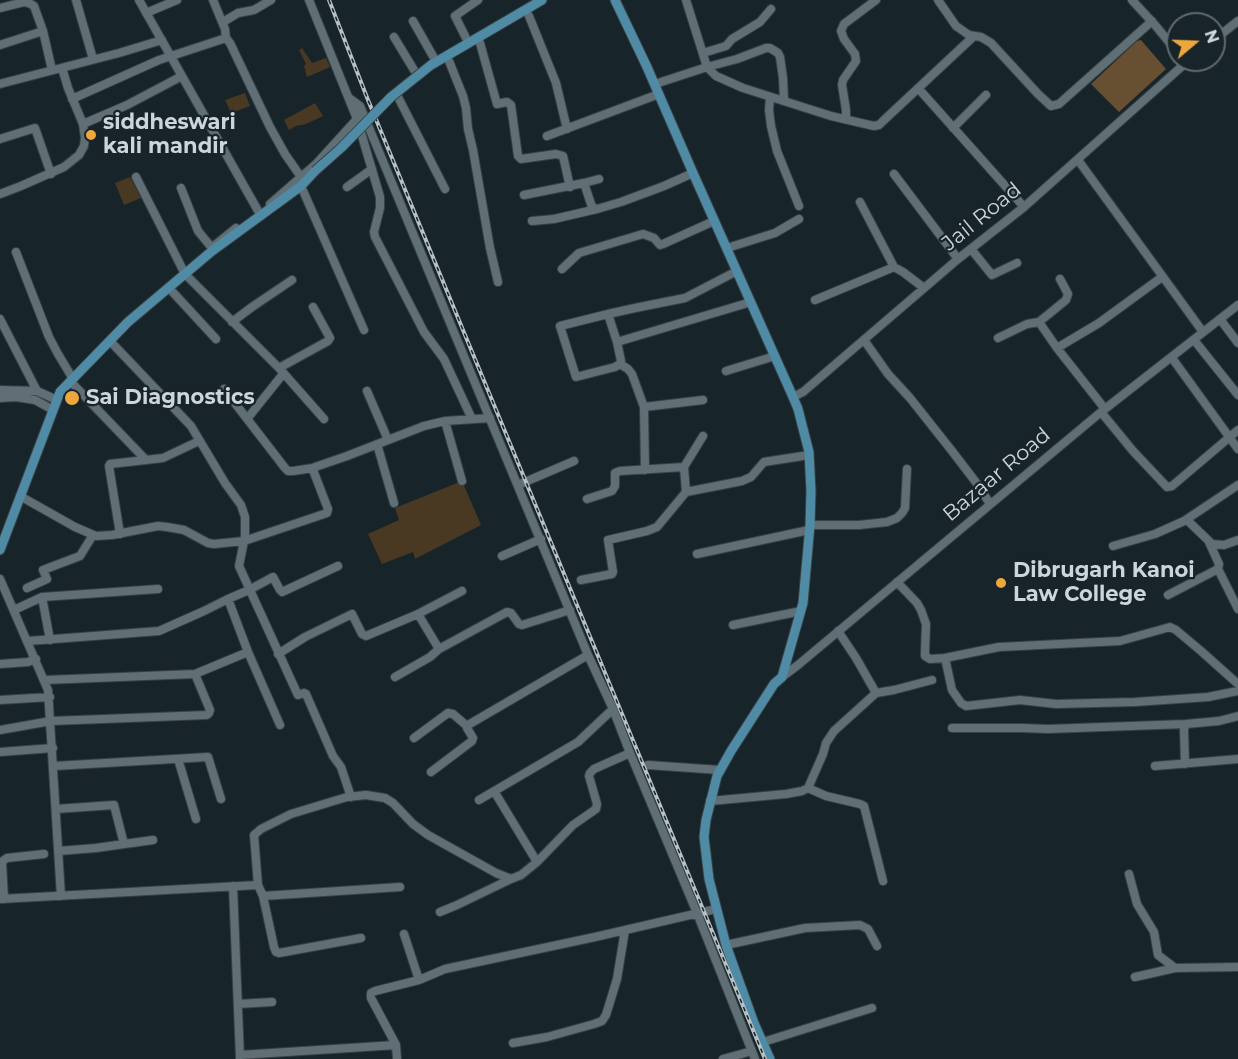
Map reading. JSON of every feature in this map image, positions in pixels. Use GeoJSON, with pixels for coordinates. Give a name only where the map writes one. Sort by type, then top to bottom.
{"type":"FeatureCollection","features":[{"type":"Feature","properties":{"kind":"main road"},"geometry":{"type":"LineString","coordinates":[[0,550],[3,534],[60,392],[128,322],[212,250],[315,171],[432,61],[542,0]]}},
{"type":"Feature","properties":{"kind":"main road"},"geometry":{"type":"LineString","coordinates":[[615,0],[655,84],[793,397],[809,455],[810,527],[801,611],[782,677],[768,694],[720,770],[706,820],[705,837],[709,879],[716,909],[726,945],[754,1023],[770,1059]]}},
{"type":"Feature","properties":{"kind":"street"},"geometry":{"type":"LineString","coordinates":[[76,0],[93,59]]}},
{"type":"Feature","properties":{"kind":"street"},"geometry":{"type":"LineString","coordinates":[[139,0],[260,215]]}},
{"type":"Feature","properties":{"kind":"street"},"geometry":{"type":"LineString","coordinates":[[146,13],[177,0]]}},
{"type":"Feature","properties":{"kind":"street"},"geometry":{"type":"LineString","coordinates":[[213,0],[223,22],[226,38],[270,127],[301,182],[364,330]]}},
{"type":"Feature","properties":{"kind":"street"},"geometry":{"type":"LineString","coordinates":[[223,22],[238,13],[254,10],[271,0]]}},
{"type":"Feature","properties":{"kind":"street"},"geometry":{"type":"LineString","coordinates":[[309,0],[357,119],[372,169],[380,202],[375,237],[424,332],[444,359],[472,419]]}},
{"type":"Feature","properties":{"kind":"street"},"geometry":{"type":"LineString","coordinates":[[466,38],[455,16],[478,0]]}},
{"type":"Feature","properties":{"kind":"street"},"geometry":{"type":"LineString","coordinates":[[686,0],[707,67],[716,76],[770,97],[870,126],[879,125],[974,36]]}},
{"type":"Feature","properties":{"kind":"street"},"geometry":{"type":"LineString","coordinates":[[843,118],[843,80],[856,61],[855,54],[841,31],[844,24],[876,0]]}},
{"type":"Feature","properties":{"kind":"street"},"geometry":{"type":"LineString","coordinates":[[938,0],[956,26],[964,32],[991,43],[1051,106],[1059,104],[1152,21]]}},
{"type":"Feature","properties":{"kind":"street"},"geometry":{"type":"LineString","coordinates":[[1132,0],[1166,38]]}},
{"type":"Feature","properties":{"kind":"street"},"geometry":{"type":"LineString","coordinates":[[0,8],[21,3],[34,6],[43,31],[52,70]]}},
{"type":"Feature","properties":{"kind":"street"},"geometry":{"type":"LineString","coordinates":[[703,53],[727,45],[732,39],[760,22],[771,9]]}},
{"type":"Feature","properties":{"kind":"street"},"geometry":{"type":"LineString","coordinates":[[529,16],[556,83],[567,129]]}},
{"type":"Feature","properties":{"kind":"street"},"geometry":{"type":"LineString","coordinates":[[413,21],[432,61]]}},
{"type":"Feature","properties":{"kind":"street"},"geometry":{"type":"LineString","coordinates":[[1226,30],[1238,21]]}},
{"type":"Feature","properties":{"kind":"street"},"geometry":{"type":"LineString","coordinates":[[0,45],[43,31]]}},
{"type":"Feature","properties":{"kind":"street"},"geometry":{"type":"LineString","coordinates":[[394,37],[414,70]]}},
{"type":"Feature","properties":{"kind":"street"},"geometry":{"type":"LineString","coordinates":[[72,99],[171,56],[226,38]]}},
{"type":"Feature","properties":{"kind":"street"},"geometry":{"type":"LineString","coordinates":[[0,84],[162,40]]}},
{"type":"Feature","properties":{"kind":"street"},"geometry":{"type":"LineString","coordinates":[[480,43],[497,105],[507,102],[511,105],[518,156],[521,159],[556,154],[563,156],[570,187]]}},
{"type":"Feature","properties":{"kind":"street"},"geometry":{"type":"LineString","coordinates":[[655,84],[770,48],[780,57],[783,100]]}},
{"type":"Feature","properties":{"kind":"street"},"geometry":{"type":"LineString","coordinates":[[449,61],[466,108],[468,129],[498,282]]}},
{"type":"Feature","properties":{"kind":"street"},"geometry":{"type":"LineString","coordinates":[[0,194],[64,167],[79,155],[84,146],[83,124],[62,68]]}},
{"type":"Feature","properties":{"kind":"street","name":"Jail Road"},"geometry":{"type":"LineString","coordinates":[[793,397],[803,392],[958,259],[1024,207],[1174,72]]}},
{"type":"Feature","properties":{"kind":"street"},"geometry":{"type":"LineString","coordinates":[[83,124],[182,76]]}},
{"type":"Feature","properties":{"kind":"street"},"geometry":{"type":"LineString","coordinates":[[918,88],[1024,207]]}},
{"type":"Feature","properties":{"kind":"street"},"geometry":{"type":"LineString","coordinates":[[547,136],[659,94]]}},
{"type":"Feature","properties":{"kind":"street"},"geometry":{"type":"LineString","coordinates":[[953,128],[986,95]]}},
{"type":"Feature","properties":{"kind":"street"},"geometry":{"type":"LineString","coordinates":[[398,97],[445,189]]}},
{"type":"Feature","properties":{"kind":"street"},"geometry":{"type":"LineString","coordinates":[[770,97],[769,110],[775,142],[799,206]]}},
{"type":"Feature","properties":{"kind":"street"},"geometry":{"type":"LineString","coordinates":[[349,98],[360,106],[588,655],[613,709],[753,1055],[724,1059]]}},
{"type":"Feature","properties":{"kind":"street"},"geometry":{"type":"LineString","coordinates":[[301,182],[357,119]]}},
{"type":"Feature","properties":{"kind":"street"},"geometry":{"type":"LineString","coordinates":[[0,139],[35,128],[51,174]]}},
{"type":"Feature","properties":{"kind":"street"},"geometry":{"type":"LineString","coordinates":[[1078,160],[1203,332]]}},
{"type":"Feature","properties":{"kind":"street"},"geometry":{"type":"LineString","coordinates":[[347,187],[372,169]]}},
{"type":"Feature","properties":{"kind":"street"},"geometry":{"type":"LineString","coordinates":[[532,221],[554,219],[621,202],[693,172]]}},
{"type":"Feature","properties":{"kind":"street"},"geometry":{"type":"LineString","coordinates":[[894,174],[958,259]]}},
{"type":"Feature","properties":{"kind":"street"},"geometry":{"type":"LineString","coordinates":[[136,177],[185,274],[281,371],[324,419]]}},
{"type":"Feature","properties":{"kind":"street"},"geometry":{"type":"LineString","coordinates":[[524,195],[599,179]]}},
{"type":"Feature","properties":{"kind":"street"},"geometry":{"type":"LineString","coordinates":[[584,183],[592,207],[597,209]]}},
{"type":"Feature","properties":{"kind":"street"},"geometry":{"type":"LineString","coordinates":[[181,188],[198,231],[212,250]]}},
{"type":"Feature","properties":{"kind":"street"},"geometry":{"type":"LineString","coordinates":[[860,202],[894,267],[929,284]]}},
{"type":"Feature","properties":{"kind":"street"},"geometry":{"type":"LineString","coordinates":[[727,248],[780,231],[799,219]]}},
{"type":"Feature","properties":{"kind":"street"},"geometry":{"type":"LineString","coordinates":[[562,269],[579,252],[643,234],[654,238],[660,245],[714,221]]}},
{"type":"Feature","properties":{"kind":"street"},"geometry":{"type":"LineString","coordinates":[[971,249],[992,276],[1017,263]]}},
{"type":"Feature","properties":{"kind":"street"},"geometry":{"type":"LineString","coordinates":[[16,252],[49,337],[72,380],[146,460]]}},
{"type":"Feature","properties":{"kind":"street"},"geometry":{"type":"LineString","coordinates":[[815,300],[894,267]]}},
{"type":"Feature","properties":{"kind":"street"},"geometry":{"type":"LineString","coordinates":[[620,364],[576,377],[560,327],[608,314],[685,298],[737,271]]}},
{"type":"Feature","properties":{"kind":"street"},"geometry":{"type":"LineString","coordinates":[[1057,348],[1099,323],[1162,276]]}},
{"type":"Feature","properties":{"kind":"street"},"geometry":{"type":"LineString","coordinates":[[998,339],[1027,324],[1039,322],[1068,298],[1060,279]]}},
{"type":"Feature","properties":{"kind":"street"},"geometry":{"type":"LineString","coordinates":[[232,322],[292,280]]}},
{"type":"Feature","properties":{"kind":"street"},"geometry":{"type":"LineString","coordinates":[[169,288],[216,339]]}},
{"type":"Feature","properties":{"kind":"street"},"geometry":{"type":"LineString","coordinates":[[617,342],[751,302]]}},
{"type":"Feature","properties":{"kind":"street","name":"Bazaar Road"},"geometry":{"type":"LineString","coordinates":[[782,677],[1103,410],[1238,305]]}},
{"type":"Feature","properties":{"kind":"street"},"geometry":{"type":"LineString","coordinates":[[247,419],[281,371],[330,338],[313,307]]}},
{"type":"Feature","properties":{"kind":"street"},"geometry":{"type":"LineString","coordinates":[[608,314],[617,342],[620,364]]}},
{"type":"Feature","properties":{"kind":"street"},"geometry":{"type":"LineString","coordinates":[[0,318],[37,391],[55,405]]}},
{"type":"Feature","properties":{"kind":"street"},"geometry":{"type":"LineString","coordinates":[[1220,319],[1238,343]]}},
{"type":"Feature","properties":{"kind":"street"},"geometry":{"type":"LineString","coordinates":[[1039,322],[1133,451],[1167,487],[1170,487],[1238,430]]}},
{"type":"Feature","properties":{"kind":"street"},"geometry":{"type":"LineString","coordinates":[[864,340],[888,374],[910,398],[978,484],[990,504]]}},
{"type":"Feature","properties":{"kind":"street"},"geometry":{"type":"LineString","coordinates":[[1194,340],[1238,395]]}},
{"type":"Feature","properties":{"kind":"street"},"geometry":{"type":"LineString","coordinates":[[110,341],[190,426],[241,506],[245,518],[244,541],[239,566],[297,693],[305,692],[306,694],[333,756],[341,767],[351,797]]}},
{"type":"Feature","properties":{"kind":"street"},"geometry":{"type":"LineString","coordinates":[[726,371],[775,356]]}},
{"type":"Feature","properties":{"kind":"street"},"geometry":{"type":"LineString","coordinates":[[1172,358],[1238,449]]}},
{"type":"Feature","properties":{"kind":"street"},"geometry":{"type":"LineString","coordinates":[[620,364],[632,374],[644,407],[645,470]]}},
{"type":"Feature","properties":{"kind":"street"},"geometry":{"type":"LineString","coordinates":[[224,388],[288,471],[313,468],[424,426],[445,421],[490,418]]}},
{"type":"Feature","properties":{"kind":"street"},"geometry":{"type":"LineString","coordinates":[[0,390],[37,391]]}},
{"type":"Feature","properties":{"kind":"street"},"geometry":{"type":"LineString","coordinates":[[367,391],[388,440]]}},
{"type":"Feature","properties":{"kind":"street"},"geometry":{"type":"LineString","coordinates":[[0,398],[16,397],[55,405]]}},
{"type":"Feature","properties":{"kind":"street"},"geometry":{"type":"LineString","coordinates":[[644,407],[703,400]]}},
{"type":"Feature","properties":{"kind":"street"},"geometry":{"type":"LineString","coordinates":[[445,421],[462,481]]}},
{"type":"Feature","properties":{"kind":"street"},"geometry":{"type":"LineString","coordinates":[[686,492],[684,467],[703,436]]}},
{"type":"Feature","properties":{"kind":"street"},"geometry":{"type":"LineString","coordinates":[[120,534],[109,466],[113,463],[169,456],[199,441]]}},
{"type":"Feature","properties":{"kind":"street"},"geometry":{"type":"LineString","coordinates":[[377,444],[394,503]]}},
{"type":"Feature","properties":{"kind":"street"},"geometry":{"type":"LineString","coordinates":[[580,580],[612,574],[608,540],[657,527],[686,492],[742,481],[751,477],[764,462],[809,455]]}},
{"type":"Feature","properties":{"kind":"street"},"geometry":{"type":"LineString","coordinates":[[518,485],[574,461]]}},
{"type":"Feature","properties":{"kind":"street"},"geometry":{"type":"LineString","coordinates":[[587,499],[614,489],[616,472],[684,467]]}},
{"type":"Feature","properties":{"kind":"street"},"geometry":{"type":"LineString","coordinates":[[20,496],[93,535],[120,534],[158,526],[184,530],[214,544],[244,541],[326,514],[328,509],[313,468]]}},
{"type":"Feature","properties":{"kind":"street"},"geometry":{"type":"LineString","coordinates":[[697,554],[810,527],[859,525],[887,522],[897,518],[905,508],[907,469]]}},
{"type":"Feature","properties":{"kind":"street"},"geometry":{"type":"LineString","coordinates":[[1113,546],[1155,534],[1187,520],[1238,485]]}},
{"type":"Feature","properties":{"kind":"street"},"geometry":{"type":"LineString","coordinates":[[1187,520],[1209,542],[1219,564],[1218,569],[1238,609]]}},
{"type":"Feature","properties":{"kind":"street"},"geometry":{"type":"LineString","coordinates":[[27,588],[47,579],[43,570],[80,556],[93,535]]}},
{"type":"Feature","properties":{"kind":"street"},"geometry":{"type":"LineString","coordinates":[[502,556],[541,539]]}},
{"type":"Feature","properties":{"kind":"street"},"geometry":{"type":"LineString","coordinates":[[1209,542],[1224,545],[1238,540]]}},
{"type":"Feature","properties":{"kind":"street"},"geometry":{"type":"LineString","coordinates":[[28,641],[159,631],[273,578],[282,592],[338,566]]}},
{"type":"Feature","properties":{"kind":"street"},"geometry":{"type":"LineString","coordinates":[[1168,595],[1218,569]]}},
{"type":"Feature","properties":{"kind":"street"},"geometry":{"type":"LineString","coordinates":[[0,579],[45,680],[50,697],[61,896]]}},
{"type":"Feature","properties":{"kind":"street"},"geometry":{"type":"LineString","coordinates":[[897,582],[921,610],[926,624],[925,656],[930,659],[999,647],[1120,641],[1170,627],[1238,684]]}},
{"type":"Feature","properties":{"kind":"street"},"geometry":{"type":"LineString","coordinates":[[14,610],[42,597],[158,589]]}},
{"type":"Feature","properties":{"kind":"street"},"geometry":{"type":"LineString","coordinates":[[278,654],[305,637],[352,614],[362,634],[366,636],[418,614],[462,591]]}},
{"type":"Feature","properties":{"kind":"street"},"geometry":{"type":"LineString","coordinates":[[42,597],[50,639]]}},
{"type":"Feature","properties":{"kind":"street"},"geometry":{"type":"LineString","coordinates":[[228,599],[280,725]]}},
{"type":"Feature","properties":{"kind":"street"},"geometry":{"type":"LineString","coordinates":[[395,677],[430,657],[439,649],[507,612],[511,613],[522,625],[570,610]]}},
{"type":"Feature","properties":{"kind":"street"},"geometry":{"type":"LineString","coordinates":[[733,625],[801,611]]}},
{"type":"Feature","properties":{"kind":"street"},"geometry":{"type":"LineString","coordinates":[[418,614],[439,649]]}},
{"type":"Feature","properties":{"kind":"street"},"geometry":{"type":"LineString","coordinates":[[838,631],[876,693]]}},
{"type":"Feature","properties":{"kind":"street"},"geometry":{"type":"LineString","coordinates":[[45,680],[195,674],[248,652]]}},
{"type":"Feature","properties":{"kind":"street"},"geometry":{"type":"LineString","coordinates":[[467,726],[588,655]]}},
{"type":"Feature","properties":{"kind":"street"},"geometry":{"type":"LineString","coordinates":[[945,658],[952,690],[966,706],[1020,700],[1056,704],[1135,702],[1208,697],[1238,691]]}},
{"type":"Feature","properties":{"kind":"street"},"geometry":{"type":"LineString","coordinates":[[0,664],[28,662],[36,659]]}},
{"type":"Feature","properties":{"kind":"street"},"geometry":{"type":"LineString","coordinates":[[0,730],[51,721],[207,715],[210,710],[195,674]]}},
{"type":"Feature","properties":{"kind":"street"},"geometry":{"type":"LineString","coordinates":[[808,788],[826,743],[834,731],[876,693],[932,680]]}},
{"type":"Feature","properties":{"kind":"street"},"geometry":{"type":"LineString","coordinates":[[0,700],[50,697]]}},
{"type":"Feature","properties":{"kind":"street"},"geometry":{"type":"LineString","coordinates":[[479,800],[578,742],[613,709]]}},
{"type":"Feature","properties":{"kind":"street"},"geometry":{"type":"LineString","coordinates":[[414,738],[448,713],[453,714],[467,726],[473,738],[472,741],[431,772]]}},
{"type":"Feature","properties":{"kind":"street"},"geometry":{"type":"LineString","coordinates":[[952,728],[1048,729],[1186,724],[1238,716]]}},
{"type":"Feature","properties":{"kind":"street"},"geometry":{"type":"LineString","coordinates":[[1185,764],[1184,729],[1186,724]]}},
{"type":"Feature","properties":{"kind":"street"},"geometry":{"type":"LineString","coordinates":[[0,752],[52,748]]}},
{"type":"Feature","properties":{"kind":"street"},"geometry":{"type":"LineString","coordinates":[[440,912],[521,874],[537,862],[573,825],[596,809],[597,804],[589,777],[590,773],[630,753]]}},
{"type":"Feature","properties":{"kind":"street"},"geometry":{"type":"LineString","coordinates":[[54,766],[208,757],[221,800]]}},
{"type":"Feature","properties":{"kind":"street"},"geometry":{"type":"LineString","coordinates":[[178,759],[196,819]]}},
{"type":"Feature","properties":{"kind":"street"},"geometry":{"type":"LineString","coordinates":[[1155,766],[1238,759]]}},
{"type":"Feature","properties":{"kind":"street"},"geometry":{"type":"LineString","coordinates":[[648,765],[720,770]]}},
{"type":"Feature","properties":{"kind":"street"},"geometry":{"type":"LineString","coordinates":[[711,801],[786,794],[808,788],[826,796],[864,806],[883,881]]}},
{"type":"Feature","properties":{"kind":"street"},"geometry":{"type":"LineString","coordinates":[[494,790],[537,862]]}},
{"type":"Feature","properties":{"kind":"street"},"geometry":{"type":"LineString","coordinates":[[361,938],[276,952],[263,896],[258,885],[254,835],[291,814],[351,797],[366,795],[385,798],[428,836],[511,879]]}},
{"type":"Feature","properties":{"kind":"street"},"geometry":{"type":"LineString","coordinates":[[56,809],[114,805],[124,844]]}},
{"type":"Feature","properties":{"kind":"street"},"geometry":{"type":"LineString","coordinates":[[58,851],[153,840]]}},
{"type":"Feature","properties":{"kind":"street"},"geometry":{"type":"LineString","coordinates":[[44,854],[7,858],[2,862],[2,899],[258,885]]}},
{"type":"Feature","properties":{"kind":"street"},"geometry":{"type":"LineString","coordinates":[[1128,874],[1137,904],[1154,932],[1157,953],[1160,958],[1175,968]]}},
{"type":"Feature","properties":{"kind":"street"},"geometry":{"type":"LineString","coordinates":[[233,886],[240,1057],[396,1045]]}},
{"type":"Feature","properties":{"kind":"street"},"geometry":{"type":"LineString","coordinates":[[263,896],[400,888]]}},
{"type":"Feature","properties":{"kind":"street"},"geometry":{"type":"LineString","coordinates":[[397,1059],[396,1045],[371,995],[375,991],[419,980],[445,969],[716,909]]}},
{"type":"Feature","properties":{"kind":"street"},"geometry":{"type":"LineString","coordinates":[[726,945],[805,928],[860,925],[868,928],[877,946]]}},
{"type":"Feature","properties":{"kind":"street"},"geometry":{"type":"LineString","coordinates":[[513,1043],[547,1037],[602,1021],[609,1007],[617,979],[625,930]]}},
{"type":"Feature","properties":{"kind":"street"},"geometry":{"type":"LineString","coordinates":[[404,934],[419,980]]}},
{"type":"Feature","properties":{"kind":"street"},"geometry":{"type":"LineString","coordinates":[[1135,977],[1175,968],[1238,967]]}},
{"type":"Feature","properties":{"kind":"street"},"geometry":{"type":"LineString","coordinates":[[238,1004],[272,1002]]}},
{"type":"Feature","properties":{"kind":"street"},"geometry":{"type":"LineString","coordinates":[[763,1042],[872,1008]]}},
{"type":"Feature","properties":{"kind":"shaded area"},"geometry":{"type":"Polygon","coordinates":[[[1141,40],[1166,69],[1119,112],[1091,84],[1137,41],[1141,40]]]}},
{"type":"Feature","properties":{"kind":"shaded area"},"geometry":{"type":"Polygon","coordinates":[[[302,48],[312,63],[326,58],[330,67],[307,77],[304,66],[306,64],[299,50],[302,48]]]}},
{"type":"Feature","properties":{"kind":"shaded area"},"geometry":{"type":"Polygon","coordinates":[[[245,93],[250,106],[231,113],[225,100],[245,93]]]}},
{"type":"Feature","properties":{"kind":"shaded area"},"geometry":{"type":"Polygon","coordinates":[[[315,103],[323,116],[289,130],[284,120],[315,103]]]}},
{"type":"Feature","properties":{"kind":"shaded area"},"geometry":{"type":"Polygon","coordinates":[[[130,177],[141,198],[124,205],[115,183],[130,177]]]}},
{"type":"Feature","properties":{"kind":"shaded area"},"geometry":{"type":"Polygon","coordinates":[[[462,481],[481,525],[415,559],[413,552],[382,564],[368,534],[399,520],[395,508],[462,481]]]}},
{"type":"Feature","properties":{"kind":"railway"},"geometry":{"type":"LineString","coordinates":[[329,0],[368,100],[765,1059]]}},
{"type":"Feature","properties":{"kind":"place","name":"siddheswari kali mandir"},"geometry":{"type":"Point","coordinates":[91,135]}},
{"type":"Feature","properties":{"kind":"place","name":"Sai Diagnostics"},"geometry":{"type":"Point","coordinates":[72,398]}},
{"type":"Feature","properties":{"kind":"place","name":"Dibrugarh Kanoi Law College"},"geometry":{"type":"Point","coordinates":[1001,583]}}]}
